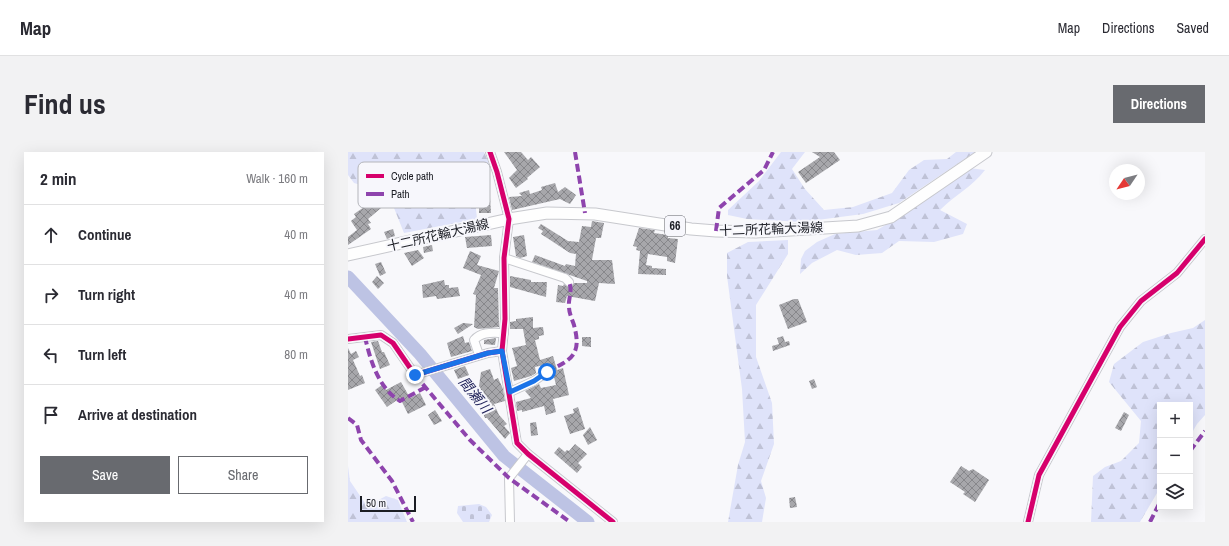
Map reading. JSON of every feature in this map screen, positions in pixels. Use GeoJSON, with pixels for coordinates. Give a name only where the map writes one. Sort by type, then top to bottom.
{"type":"FeatureCollection","features":[{"type":"Feature","properties":{"kind":"main road","name":"十二所花輪大湯線"},"geometry":{"type":"LineString","coordinates":[[348,255],[509,219],[547,213],[590,214],[627,218],[691,229],[749,232],[858,226],[891,217],[986,152]]}},
{"type":"Feature","properties":{"kind":"street"},"geometry":{"type":"LineString","coordinates":[[490,152],[497,172],[509,219],[504,258],[504,333],[502,351],[510,392],[517,443],[526,457],[613,522]]}},
{"type":"Feature","properties":{"kind":"street"},"geometry":{"type":"LineString","coordinates":[[1028,522],[1039,475],[1120,327],[1141,301],[1177,273],[1205,239]]}},
{"type":"Feature","properties":{"kind":"street"},"geometry":{"type":"LineString","coordinates":[[504,258],[565,278],[569,282]]}},
{"type":"Feature","properties":{"kind":"street"},"geometry":{"type":"LineString","coordinates":[[479,356],[474,340],[478,336],[484,333],[504,333]]}},
{"type":"Feature","properties":{"kind":"street"},"geometry":{"type":"LineString","coordinates":[[348,339],[381,335],[393,343],[415,375],[479,356],[502,351]]}},
{"type":"Feature","properties":{"kind":"street"},"geometry":{"type":"LineString","coordinates":[[510,392],[534,381],[547,372]]}},
{"type":"Feature","properties":{"kind":"street"},"geometry":{"type":"LineString","coordinates":[[510,522],[509,478],[526,457]]}},
{"type":"Feature","properties":{"kind":"green space"},"geometry":{"type":"Polygon","coordinates":[[[348,152],[484,152],[488,162],[358,162],[358,184],[354,183],[348,175],[348,152]]]}},
{"type":"Feature","properties":{"kind":"green space"},"geometry":{"type":"Polygon","coordinates":[[[781,152],[805,152],[792,169],[805,189],[824,210],[853,207],[892,193],[909,170],[924,160],[947,159],[956,152],[975,152],[899,203],[863,214],[802,222],[747,219],[728,215],[728,210],[759,181],[781,152]]]}},
{"type":"Feature","properties":{"kind":"green space"},"geometry":{"type":"Polygon","coordinates":[[[969,168],[985,170],[975,181],[940,210],[967,224],[963,234],[934,242],[899,241],[882,253],[856,255],[837,250],[812,263],[800,274],[801,259],[805,251],[817,242],[835,234],[877,230],[906,213],[969,168]]]}},
{"type":"Feature","properties":{"kind":"green space"},"geometry":{"type":"Polygon","coordinates":[[[394,208],[476,208],[477,219],[404,233],[394,208]]]}},
{"type":"Feature","properties":{"kind":"green space"},"geometry":{"type":"Polygon","coordinates":[[[788,240],[788,254],[756,305],[756,357],[772,403],[774,444],[761,481],[766,498],[762,522],[728,522],[738,465],[745,442],[742,389],[727,276],[727,253],[748,242],[788,240]]]}},
{"type":"Feature","properties":{"kind":"green space"},"geometry":{"type":"Polygon","coordinates":[[[1205,320],[1205,415],[1193,431],[1193,402],[1157,402],[1157,493],[1140,522],[1091,522],[1093,476],[1105,467],[1121,461],[1139,443],[1141,421],[1109,382],[1114,364],[1143,342],[1193,328],[1205,320]]]}},
{"type":"Feature","properties":{"kind":"green space"},"geometry":{"type":"Polygon","coordinates":[[[348,466],[350,481],[367,506],[386,496],[398,500],[407,522],[348,522],[348,466]]]}},
{"type":"Feature","properties":{"kind":"green space"},"geometry":{"type":"Polygon","coordinates":[[[479,504],[486,507],[492,515],[489,522],[463,522],[457,513],[458,506],[479,504]]]}},
{"type":"Feature","properties":{"kind":"building"},"geometry":{"type":"Polygon","coordinates":[[[504,152],[521,152],[528,160],[531,157],[540,167],[516,188],[509,178],[517,170],[504,152]]]}},
{"type":"Feature","properties":{"kind":"building"},"geometry":{"type":"Polygon","coordinates":[[[812,152],[834,152],[840,160],[806,183],[798,172],[820,157],[812,152]]]}},
{"type":"Feature","properties":{"kind":"building"},"geometry":{"type":"Polygon","coordinates":[[[555,183],[558,192],[565,187],[576,195],[570,204],[560,199],[512,210],[509,197],[522,196],[519,193],[529,190],[530,194],[542,190],[541,187],[555,183]]]}},
{"type":"Feature","properties":{"kind":"building"},"geometry":{"type":"Polygon","coordinates":[[[490,198],[491,213],[479,213],[479,208],[490,208],[490,198]]]}},
{"type":"Feature","properties":{"kind":"building"},"geometry":{"type":"Polygon","coordinates":[[[363,208],[381,208],[368,219],[371,223],[368,224],[371,229],[348,245],[348,237],[357,230],[351,221],[356,217],[354,214],[363,208]]]}},
{"type":"Feature","properties":{"kind":"building"},"geometry":{"type":"Polygon","coordinates":[[[592,221],[604,223],[601,238],[596,238],[592,260],[612,260],[615,284],[599,283],[595,301],[567,296],[565,303],[556,302],[558,285],[563,286],[564,284],[570,287],[574,283],[587,283],[587,281],[532,262],[535,255],[565,266],[566,264],[575,266],[576,254],[570,253],[541,234],[543,231],[538,228],[541,224],[568,241],[579,242],[582,226],[591,227],[592,221]]]}},
{"type":"Feature","properties":{"kind":"building"},"geometry":{"type":"Polygon","coordinates":[[[639,228],[655,230],[654,233],[668,235],[668,238],[678,239],[675,263],[667,261],[667,257],[648,254],[646,265],[652,266],[652,268],[666,269],[666,275],[638,274],[640,251],[636,250],[637,247],[633,246],[639,228]]]}},
{"type":"Feature","properties":{"kind":"building"},"geometry":{"type":"Polygon","coordinates":[[[393,229],[395,236],[387,239],[384,232],[393,229]]]}},
{"type":"Feature","properties":{"kind":"building"},"geometry":{"type":"Polygon","coordinates":[[[491,235],[492,246],[467,248],[465,237],[491,235]]]}},
{"type":"Feature","properties":{"kind":"building"},"geometry":{"type":"Polygon","coordinates":[[[524,235],[527,256],[520,258],[516,256],[513,237],[524,235]]]}},
{"type":"Feature","properties":{"kind":"building"},"geometry":{"type":"Polygon","coordinates":[[[432,245],[433,251],[424,253],[423,247],[432,245]]]}},
{"type":"Feature","properties":{"kind":"building"},"geometry":{"type":"Polygon","coordinates":[[[418,250],[424,258],[412,266],[404,253],[418,250]]]}},
{"type":"Feature","properties":{"kind":"building"},"geometry":{"type":"Polygon","coordinates":[[[470,251],[481,256],[477,265],[499,271],[494,288],[498,288],[499,327],[478,329],[474,327],[476,295],[473,294],[481,275],[463,268],[470,251]]]}},
{"type":"Feature","properties":{"kind":"building"},"geometry":{"type":"Polygon","coordinates":[[[381,262],[386,273],[380,276],[375,264],[381,262]]]}},
{"type":"Feature","properties":{"kind":"building"},"geometry":{"type":"Polygon","coordinates":[[[377,276],[384,283],[378,289],[372,282],[377,276]]]}},
{"type":"Feature","properties":{"kind":"building"},"geometry":{"type":"Polygon","coordinates":[[[510,276],[531,280],[531,282],[547,282],[546,297],[510,287],[510,276]]]}},
{"type":"Feature","properties":{"kind":"building"},"geometry":{"type":"Polygon","coordinates":[[[444,280],[445,285],[449,285],[449,288],[458,287],[460,296],[437,299],[436,296],[423,298],[422,285],[444,280]]]}},
{"type":"Feature","properties":{"kind":"building"},"geometry":{"type":"Polygon","coordinates":[[[794,299],[798,299],[807,322],[788,329],[779,305],[794,299]]]}},
{"type":"Feature","properties":{"kind":"building"},"geometry":{"type":"Polygon","coordinates":[[[533,317],[533,328],[543,327],[544,335],[539,336],[539,339],[535,340],[540,360],[553,356],[557,370],[563,368],[569,395],[553,399],[556,412],[546,415],[544,406],[522,412],[522,410],[517,411],[516,402],[531,398],[525,391],[539,384],[541,388],[556,385],[552,369],[548,364],[535,367],[536,373],[514,381],[511,368],[517,366],[512,348],[526,345],[523,329],[510,329],[510,322],[516,321],[516,319],[533,317]]]}},
{"type":"Feature","properties":{"kind":"building"},"geometry":{"type":"Polygon","coordinates":[[[463,323],[473,324],[458,334],[454,328],[463,323]]]}},
{"type":"Feature","properties":{"kind":"building"},"geometry":{"type":"Polygon","coordinates":[[[463,336],[465,343],[469,342],[472,351],[451,357],[447,343],[463,336]]]}},
{"type":"Feature","properties":{"kind":"building"},"geometry":{"type":"Polygon","coordinates":[[[783,336],[785,342],[789,341],[790,345],[773,351],[772,346],[779,344],[777,338],[783,336]]]}},
{"type":"Feature","properties":{"kind":"building"},"geometry":{"type":"Polygon","coordinates":[[[582,337],[591,337],[591,347],[582,346],[582,337]]]}},
{"type":"Feature","properties":{"kind":"building"},"geometry":{"type":"Polygon","coordinates":[[[496,338],[495,345],[484,344],[484,340],[496,338]]]}},
{"type":"Feature","properties":{"kind":"building"},"geometry":{"type":"Polygon","coordinates":[[[378,341],[382,352],[384,352],[390,365],[380,369],[371,342],[378,341]]]}},
{"type":"Feature","properties":{"kind":"building"},"geometry":{"type":"Polygon","coordinates":[[[348,348],[351,354],[356,351],[359,357],[353,360],[365,383],[348,390],[348,348]]]}},
{"type":"Feature","properties":{"kind":"building"},"geometry":{"type":"Polygon","coordinates":[[[465,366],[469,375],[458,379],[454,370],[465,366]]]}},
{"type":"Feature","properties":{"kind":"building"},"geometry":{"type":"Polygon","coordinates":[[[490,369],[494,380],[498,378],[503,389],[505,401],[494,404],[499,415],[507,424],[504,426],[510,433],[505,439],[487,418],[485,418],[480,405],[475,406],[471,393],[481,390],[479,386],[481,372],[490,369]]]}},
{"type":"Feature","properties":{"kind":"building"},"geometry":{"type":"Polygon","coordinates":[[[814,379],[817,387],[812,389],[809,381],[814,379]]]}},
{"type":"Feature","properties":{"kind":"building"},"geometry":{"type":"Polygon","coordinates":[[[401,382],[410,398],[420,393],[426,405],[408,414],[400,398],[387,407],[375,390],[382,385],[386,390],[401,382]]]}},
{"type":"Feature","properties":{"kind":"building"},"geometry":{"type":"Polygon","coordinates":[[[578,407],[585,429],[570,434],[564,416],[574,413],[573,409],[578,407]]]}},
{"type":"Feature","properties":{"kind":"building"},"geometry":{"type":"Polygon","coordinates":[[[435,410],[442,421],[434,425],[428,415],[435,410]]]}},
{"type":"Feature","properties":{"kind":"building"},"geometry":{"type":"Polygon","coordinates":[[[1124,412],[1129,415],[1121,431],[1115,428],[1124,412]]]}},
{"type":"Feature","properties":{"kind":"building"},"geometry":{"type":"Polygon","coordinates":[[[536,422],[538,435],[531,436],[530,423],[536,422]]]}},
{"type":"Feature","properties":{"kind":"building"},"geometry":{"type":"Polygon","coordinates":[[[590,427],[597,440],[588,445],[583,435],[590,427]]]}},
{"type":"Feature","properties":{"kind":"building"},"geometry":{"type":"Polygon","coordinates":[[[575,444],[587,454],[578,463],[582,467],[577,473],[554,453],[559,447],[565,452],[567,450],[569,451],[575,444]]]}},
{"type":"Feature","properties":{"kind":"building"},"geometry":{"type":"Polygon","coordinates":[[[961,466],[969,471],[973,469],[989,480],[975,502],[963,494],[965,492],[950,482],[961,466]]]}},
{"type":"Feature","properties":{"kind":"building"},"geometry":{"type":"Polygon","coordinates":[[[795,497],[797,507],[790,508],[789,498],[795,497]]]}},
{"type":"Feature","properties":{"kind":"waterway","name":"間瀬川"},"geometry":{"type":"LineString","coordinates":[[348,277],[420,354],[504,456],[588,522]]}},
{"type":"Feature","properties":{"kind":"marked path"},"geometry":{"type":"LineString","coordinates":[[575,152],[585,213]]}},
{"type":"Feature","properties":{"kind":"marked path"},"geometry":{"type":"LineString","coordinates":[[716,231],[719,208],[764,170],[773,152]]}},
{"type":"Feature","properties":{"kind":"marked path"},"geometry":{"type":"LineString","coordinates":[[547,372],[569,359],[576,350],[576,335],[569,309],[571,288],[569,282]]}},
{"type":"Feature","properties":{"kind":"marked path"},"geometry":{"type":"LineString","coordinates":[[365,337],[369,354],[376,372],[386,389],[392,395],[400,401],[426,387]]}},
{"type":"Feature","properties":{"kind":"marked path"},"geometry":{"type":"LineString","coordinates":[[415,375],[470,440],[509,478],[570,522]]}},
{"type":"Feature","properties":{"kind":"marked path"},"geometry":{"type":"LineString","coordinates":[[348,418],[357,425],[361,440],[392,481],[413,522]]}},
{"type":"Feature","properties":{"kind":"marked path"},"geometry":{"type":"LineString","coordinates":[[1193,447],[1205,431]]}},
{"type":"Feature","properties":{"kind":"marked path"},"geometry":{"type":"LineString","coordinates":[[1150,522],[1157,508]]}},
{"type":"Feature","properties":{"kind":"cycle path"},"geometry":{"type":"LineString","coordinates":[[490,152],[497,172],[509,219],[504,258],[505,319],[502,351],[517,443],[528,454],[613,522]]}},
{"type":"Feature","properties":{"kind":"cycle path"},"geometry":{"type":"LineString","coordinates":[[1028,522],[1039,475],[1120,327],[1141,301],[1177,273],[1205,239]]}},
{"type":"Feature","properties":{"kind":"cycle path"},"geometry":{"type":"LineString","coordinates":[[348,339],[381,335],[393,343],[415,375],[488,353],[502,351]]}},
{"type":"Feature","properties":{"kind":"route"},"geometry":{"type":"LineString","coordinates":[[415,375],[488,353],[502,351],[510,392],[534,381],[547,372]]}}]}
